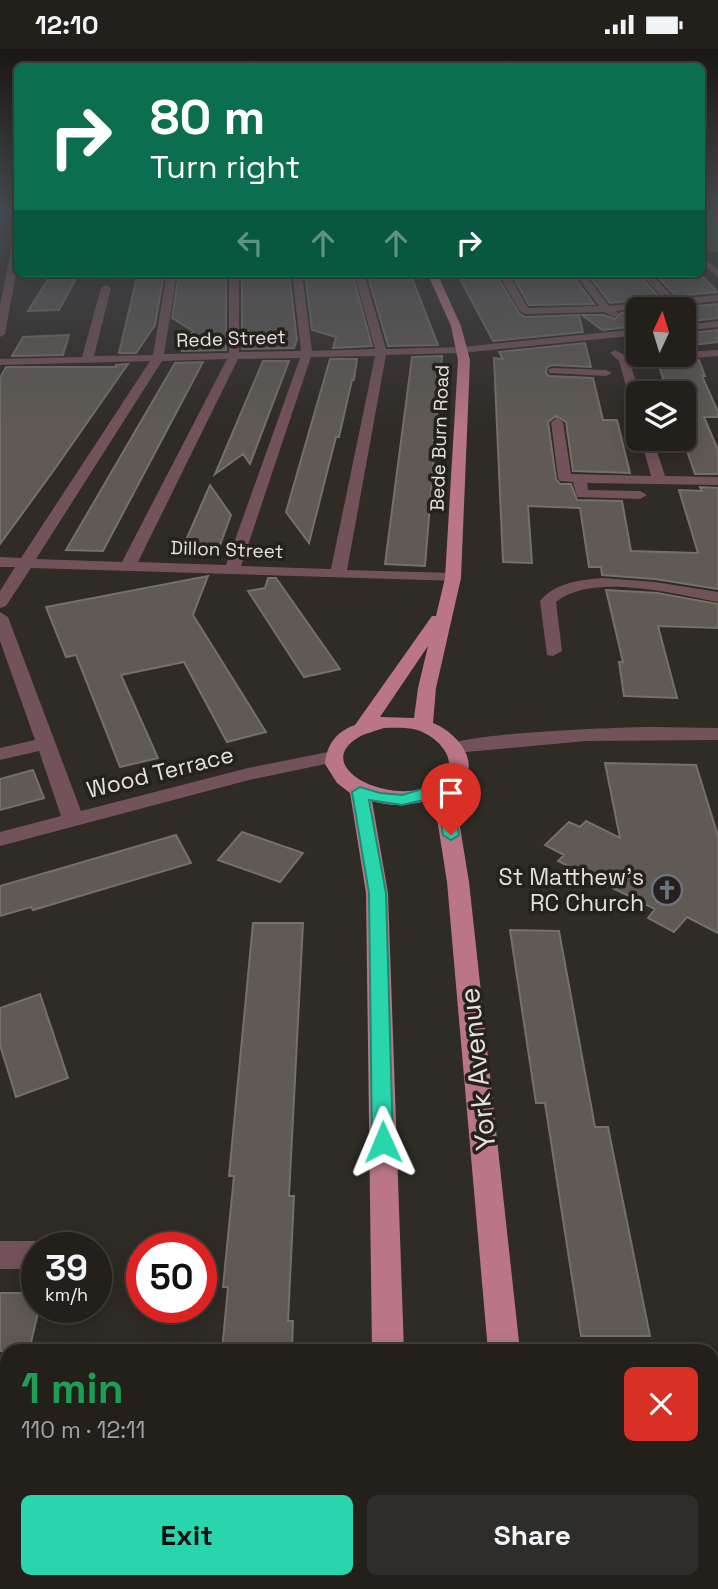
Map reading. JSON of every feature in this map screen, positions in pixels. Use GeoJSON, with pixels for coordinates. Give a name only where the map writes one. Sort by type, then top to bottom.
{"type":"FeatureCollection","features":[{"type":"Feature","properties":{"kind":"main road","name":"Bede Burn Road"},"geometry":{"type":"LineString","coordinates":[[423,725],[427,688],[453,578],[462,350],[456,326],[437,284]]}},
{"type":"Feature","properties":{"kind":"main road","name":"Bede Burn Road"},"geometry":{"type":"LineString","coordinates":[[364,726],[446,610]]}},
{"type":"Feature","properties":{"kind":"main road"},"geometry":{"type":"LineString","coordinates":[[403,722],[423,725],[441,733],[455,747],[461,759],[458,772],[443,788],[424,796],[402,800],[380,798],[360,792],[344,782],[336,771],[333,757],[338,744],[348,734],[364,726],[403,722]]}},
{"type":"Feature","properties":{"kind":"main road","name":"York Avenue"},"geometry":{"type":"LineString","coordinates":[[443,788],[458,881],[503,1344]]}},
{"type":"Feature","properties":{"kind":"main road"},"geometry":{"type":"LineString","coordinates":[[360,792],[377,893],[388,1344]]}},
{"type":"Feature","properties":{"kind":"street"},"geometry":{"type":"LineString","coordinates":[[0,334],[2,305],[9,284]]}},
{"type":"Feature","properties":{"kind":"street"},"geometry":{"type":"LineString","coordinates":[[0,603],[158,358],[170,284]]}},
{"type":"Feature","properties":{"kind":"street"},"geometry":{"type":"LineString","coordinates":[[128,566],[234,356],[234,284]]}},
{"type":"Feature","properties":{"kind":"street"},"geometry":{"type":"LineString","coordinates":[[232,570],[307,353],[298,284]]}},
{"type":"Feature","properties":{"kind":"street"},"geometry":{"type":"LineString","coordinates":[[338,574],[381,352],[362,284]]}},
{"type":"Feature","properties":{"kind":"street"},"geometry":{"type":"LineString","coordinates":[[509,284],[525,311],[626,307]]}},
{"type":"Feature","properties":{"kind":"street"},"geometry":{"type":"LineString","coordinates":[[587,284],[607,309],[626,323]]}},
{"type":"Feature","properties":{"kind":"street"},"geometry":{"type":"LineString","coordinates":[[655,284],[667,297]]}},
{"type":"Feature","properties":{"kind":"street"},"geometry":{"type":"LineString","coordinates":[[87,360],[106,288]]}},
{"type":"Feature","properties":{"kind":"street"},"geometry":{"type":"LineString","coordinates":[[696,300],[718,298]]}},
{"type":"Feature","properties":{"kind":"street"},"geometry":{"type":"LineString","coordinates":[[696,327],[718,324]]}},
{"type":"Feature","properties":{"kind":"street","name":"Rede Street"},"geometry":{"type":"LineString","coordinates":[[0,362],[462,350],[626,334]]}},
{"type":"Feature","properties":{"kind":"street"},"geometry":{"type":"LineString","coordinates":[[596,337],[624,360],[630,381]]}},
{"type":"Feature","properties":{"kind":"street"},"geometry":{"type":"LineString","coordinates":[[576,362],[579,338]]}},
{"type":"Feature","properties":{"kind":"street"},"geometry":{"type":"LineString","coordinates":[[624,360],[713,357]]}},
{"type":"Feature","properties":{"kind":"street"},"geometry":{"type":"LineString","coordinates":[[552,371],[576,362],[606,373]]}},
{"type":"Feature","properties":{"kind":"street"},"geometry":{"type":"LineString","coordinates":[[557,422],[572,478],[582,494],[640,495]]}},
{"type":"Feature","properties":{"kind":"street"},"geometry":{"type":"LineString","coordinates":[[651,451],[659,480]]}},
{"type":"Feature","properties":{"kind":"street"},"geometry":{"type":"LineString","coordinates":[[572,478],[718,481]]}},
{"type":"Feature","properties":{"kind":"street","name":"Dillon Street"},"geometry":{"type":"LineString","coordinates":[[0,562],[453,578]]}},
{"type":"Feature","properties":{"kind":"street"},"geometry":{"type":"LineString","coordinates":[[553,650],[548,601],[554,593],[579,586],[624,583],[718,597]]}},
{"type":"Feature","properties":{"kind":"street"},"geometry":{"type":"LineString","coordinates":[[0,617],[73,819]]}},
{"type":"Feature","properties":{"kind":"street"},"geometry":{"type":"LineString","coordinates":[[455,747],[571,734],[718,734]]}},
{"type":"Feature","properties":{"kind":"street"},"geometry":{"type":"LineString","coordinates":[[0,754],[47,743]]}},
{"type":"Feature","properties":{"kind":"street","name":"Wood Terrace"},"geometry":{"type":"LineString","coordinates":[[0,839],[248,774],[333,757]]}},
{"type":"Feature","properties":{"kind":"street"},"geometry":{"type":"LineString","coordinates":[[0,1255],[21,1255]]}},
{"type":"Feature","properties":{"kind":"building"},"geometry":{"type":"Polygon","coordinates":[[[45,284],[73,284],[59,310],[28,311],[45,284]]]}},
{"type":"Feature","properties":{"kind":"building"},"geometry":{"type":"Polygon","coordinates":[[[135,284],[162,284],[155,325],[136,353],[119,353],[135,284]]]}},
{"type":"Feature","properties":{"kind":"building"},"geometry":{"type":"Polygon","coordinates":[[[177,284],[226,284],[226,350],[182,351],[193,331],[172,318],[177,284]]]}},
{"type":"Feature","properties":{"kind":"building"},"geometry":{"type":"Polygon","coordinates":[[[242,284],[290,284],[297,340],[294,348],[242,349],[242,284]]]}},
{"type":"Feature","properties":{"kind":"building"},"geometry":{"type":"Polygon","coordinates":[[[306,284],[355,284],[372,346],[333,348],[336,337],[312,330],[306,284]]]}},
{"type":"Feature","properties":{"kind":"building"},"geometry":{"type":"Polygon","coordinates":[[[370,284],[414,284],[438,345],[388,346],[370,284]]]}},
{"type":"Feature","properties":{"kind":"building"},"geometry":{"type":"Polygon","coordinates":[[[463,284],[502,284],[519,313],[525,317],[579,315],[583,332],[493,341],[463,284]]]}},
{"type":"Feature","properties":{"kind":"building"},"geometry":{"type":"Polygon","coordinates":[[[517,284],[579,284],[594,304],[529,305],[517,284]]]}},
{"type":"Feature","properties":{"kind":"building"},"geometry":{"type":"Polygon","coordinates":[[[595,284],[647,284],[659,297],[626,297],[626,301],[610,303],[595,284]]]}},
{"type":"Feature","properties":{"kind":"building"},"geometry":{"type":"Polygon","coordinates":[[[664,284],[710,284],[718,292],[676,296],[664,284]]]}},
{"type":"Feature","properties":{"kind":"building"},"geometry":{"type":"Polygon","coordinates":[[[718,304],[718,318],[696,321],[696,306],[718,304]]]}},
{"type":"Feature","properties":{"kind":"building"},"geometry":{"type":"Polygon","coordinates":[[[626,312],[626,327],[602,330],[582,315],[603,315],[615,319],[626,312]]]}},
{"type":"Feature","properties":{"kind":"building"},"geometry":{"type":"Polygon","coordinates":[[[718,330],[718,342],[696,345],[696,333],[718,330]]]}},
{"type":"Feature","properties":{"kind":"building"},"geometry":{"type":"Polygon","coordinates":[[[69,335],[63,355],[12,356],[23,337],[69,335]]]}},
{"type":"Feature","properties":{"kind":"building"},"geometry":{"type":"Polygon","coordinates":[[[585,343],[591,367],[552,365],[547,367],[546,373],[549,376],[593,378],[603,420],[617,420],[630,473],[573,471],[566,422],[556,416],[548,422],[556,479],[560,484],[571,484],[577,500],[622,501],[631,551],[698,553],[679,490],[702,491],[700,487],[718,488],[718,589],[655,579],[602,575],[601,567],[589,567],[580,508],[528,506],[532,563],[503,562],[494,358],[503,359],[499,352],[585,343]]]}},
{"type":"Feature","properties":{"kind":"building"},"geometry":{"type":"Polygon","coordinates":[[[442,356],[425,566],[385,564],[412,357],[442,356]]]}},
{"type":"Feature","properties":{"kind":"building"},"geometry":{"type":"Polygon","coordinates":[[[330,359],[357,359],[354,380],[339,437],[336,437],[309,543],[286,512],[330,359]]]}},
{"type":"Feature","properties":{"kind":"building"},"geometry":{"type":"Polygon","coordinates":[[[696,360],[699,360],[705,376],[702,376],[718,412],[718,417],[704,417],[718,450],[718,474],[695,474],[687,451],[696,451],[696,381],[664,381],[659,367],[696,367],[696,360]]]}},
{"type":"Feature","properties":{"kind":"building"},"geometry":{"type":"Polygon","coordinates":[[[263,361],[289,361],[250,464],[243,454],[215,474],[263,361]]]}},
{"type":"Feature","properties":{"kind":"building"},"geometry":{"type":"Polygon","coordinates":[[[203,362],[103,551],[66,550],[175,363],[203,362]]]}},
{"type":"Feature","properties":{"kind":"building"},"geometry":{"type":"Polygon","coordinates":[[[128,364],[0,544],[0,378],[6,367],[116,367],[128,364]]]}},
{"type":"Feature","properties":{"kind":"building"},"geometry":{"type":"Polygon","coordinates":[[[210,485],[231,515],[216,556],[180,554],[210,485]]]}},
{"type":"Feature","properties":{"kind":"building"},"geometry":{"type":"Polygon","coordinates":[[[208,576],[193,615],[266,732],[227,742],[184,662],[121,675],[158,758],[120,767],[76,655],[66,657],[46,607],[208,576]]]}},
{"type":"Feature","properties":{"kind":"building"},"geometry":{"type":"Polygon","coordinates":[[[268,578],[276,578],[340,669],[304,677],[248,591],[265,588],[268,578]]]}},
{"type":"Feature","properties":{"kind":"building"},"geometry":{"type":"Polygon","coordinates":[[[606,590],[657,593],[718,604],[718,628],[658,626],[677,698],[624,696],[619,662],[623,662],[606,590]]]}},
{"type":"Feature","properties":{"kind":"building"},"geometry":{"type":"Polygon","coordinates":[[[605,763],[696,765],[718,836],[718,933],[687,917],[674,932],[648,918],[655,909],[558,861],[564,855],[545,845],[569,822],[580,827],[586,821],[620,838],[605,763]]]}},
{"type":"Feature","properties":{"kind":"building"},"geometry":{"type":"Polygon","coordinates":[[[33,770],[44,798],[0,810],[0,779],[33,770]]]}},
{"type":"Feature","properties":{"kind":"building"},"geometry":{"type":"Polygon","coordinates":[[[242,832],[303,853],[280,882],[218,860],[242,832]]]}},
{"type":"Feature","properties":{"kind":"building"},"geometry":{"type":"Polygon","coordinates":[[[176,835],[191,863],[33,910],[31,907],[0,916],[0,886],[176,835]]]}},
{"type":"Feature","properties":{"kind":"building"},"geometry":{"type":"Polygon","coordinates":[[[253,923],[303,923],[289,1196],[294,1196],[288,1321],[293,1321],[292,1344],[223,1344],[228,1287],[223,1287],[234,1176],[229,1176],[253,923]]]}},
{"type":"Feature","properties":{"kind":"building"},"geometry":{"type":"Polygon","coordinates":[[[510,930],[559,931],[595,1127],[608,1127],[650,1336],[581,1336],[545,1103],[536,1103],[510,930]]]}},
{"type":"Feature","properties":{"kind":"building"},"geometry":{"type":"Polygon","coordinates":[[[40,994],[68,1078],[16,1097],[0,1045],[0,1008],[40,994]]]}},
{"type":"Feature","properties":{"kind":"building"},"geometry":{"type":"Polygon","coordinates":[[[0,1293],[21,1293],[21,1323],[36,1323],[31,1344],[0,1344],[0,1293]]]}},
{"type":"Feature","properties":{"kind":"place","name":"St Matthew's RC Church"},"geometry":{"type":"Point","coordinates":[667,890]}},
{"type":"Feature","properties":{"kind":"route"},"geometry":{"type":"LineString","coordinates":[[383,1142],[377,893],[360,792],[380,798],[402,800],[424,796],[443,788],[451,835]]}}]}
